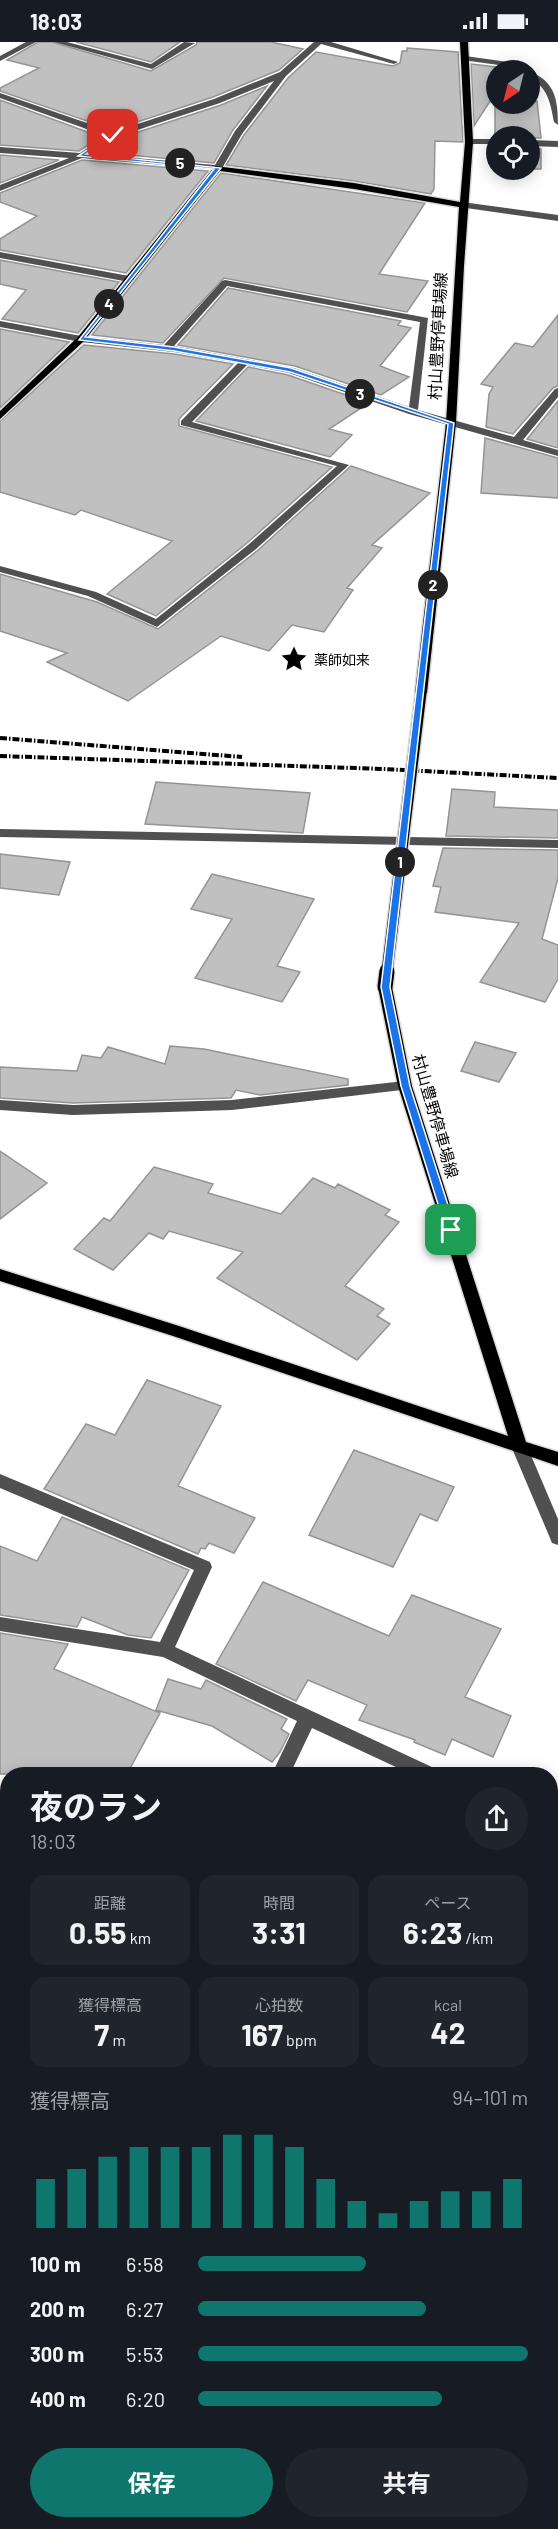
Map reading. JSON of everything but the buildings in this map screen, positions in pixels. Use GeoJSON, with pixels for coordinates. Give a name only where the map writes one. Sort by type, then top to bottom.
{"type":"FeatureCollection","features":[{"type":"Feature","properties":{"kind":"main road","name":"村山豊野停車場線"},"geometry":{"type":"LineString","coordinates":[[464,42],[469,142],[462,205],[451,423],[385,987],[405,1086],[519,1446]]}},
{"type":"Feature","properties":{"kind":"main road"},"geometry":{"type":"LineString","coordinates":[[0,416],[81,339],[218,168],[354,186],[462,205]]}},
{"type":"Feature","properties":{"kind":"main road"},"geometry":{"type":"LineString","coordinates":[[0,1275],[177,1331],[558,1459]]}},
{"type":"Feature","properties":{"kind":"street"},"geometry":{"type":"LineString","coordinates":[[0,58],[32,42]]}},
{"type":"Feature","properties":{"kind":"street"},"geometry":{"type":"LineString","coordinates":[[58,42],[152,67],[191,43],[188,42]]}},
{"type":"Feature","properties":{"kind":"street"},"geometry":{"type":"LineString","coordinates":[[0,150],[218,168],[238,133],[283,74],[321,42],[394,62]]}},
{"type":"Feature","properties":{"kind":"street"},"geometry":{"type":"LineString","coordinates":[[465,58],[486,61]]}},
{"type":"Feature","properties":{"kind":"street"},"geometry":{"type":"LineString","coordinates":[[0,188],[81,156],[113,135],[217,101],[283,74]]}},
{"type":"Feature","properties":{"kind":"street"},"geometry":{"type":"LineString","coordinates":[[540,80],[546,84],[555,105],[558,122]]}},
{"type":"Feature","properties":{"kind":"street"},"geometry":{"type":"LineString","coordinates":[[0,95],[113,135]]}},
{"type":"Feature","properties":{"kind":"street"},"geometry":{"type":"LineString","coordinates":[[469,142],[486,142]]}},
{"type":"Feature","properties":{"kind":"street"},"geometry":{"type":"LineString","coordinates":[[540,143],[558,144]]}},
{"type":"Feature","properties":{"kind":"street"},"geometry":{"type":"LineString","coordinates":[[462,205],[558,218]]}},
{"type":"Feature","properties":{"kind":"street"},"geometry":{"type":"LineString","coordinates":[[0,255],[129,279]]}},
{"type":"Feature","properties":{"kind":"street"},"geometry":{"type":"LineString","coordinates":[[167,348],[225,283],[425,320],[413,412]]}},
{"type":"Feature","properties":{"kind":"street"},"geometry":{"type":"LineString","coordinates":[[0,324],[81,339],[167,348],[291,370],[413,412],[558,453]]}},
{"type":"Feature","properties":{"kind":"street"},"geometry":{"type":"LineString","coordinates":[[0,569],[92,594],[157,624],[252,547],[344,465],[185,423],[246,361]]}},
{"type":"Feature","properties":{"kind":"street"},"geometry":{"type":"LineString","coordinates":[[517,440],[558,392]]}},
{"type":"Feature","properties":{"kind":"street"},"geometry":{"type":"LineString","coordinates":[[0,833],[558,844]]}},
{"type":"Feature","properties":{"kind":"street"},"geometry":{"type":"LineString","coordinates":[[0,1105],[74,1110],[232,1105],[405,1086]]}},
{"type":"Feature","properties":{"kind":"street"},"geometry":{"type":"LineString","coordinates":[[519,1446],[558,1538]]}},
{"type":"Feature","properties":{"kind":"street"},"geometry":{"type":"LineString","coordinates":[[0,1481],[204,1567],[165,1650]]}},
{"type":"Feature","properties":{"kind":"street"},"geometry":{"type":"LineString","coordinates":[[0,1624],[165,1650],[413,1767]]}},
{"type":"Feature","properties":{"kind":"street"},"geometry":{"type":"LineString","coordinates":[[284,1767],[308,1718]]}},
{"type":"Feature","properties":{"kind":"railway"},"geometry":{"type":"LineString","coordinates":[[0,738],[242,757]]}},
{"type":"Feature","properties":{"kind":"railway"},"geometry":{"type":"LineString","coordinates":[[0,756],[384,769],[558,778]]}},
{"type":"Feature","properties":{"kind":"place","name":"薬師如来"},"geometry":{"type":"Point","coordinates":[294,659]}},
{"type":"Feature","properties":{"kind":"route"},"geometry":{"type":"LineString","coordinates":[[113,135],[81,156],[153,160],[218,168],[81,339],[174,349],[291,370],[451,423],[385,987],[405,1086],[451,1230]]}}]}
